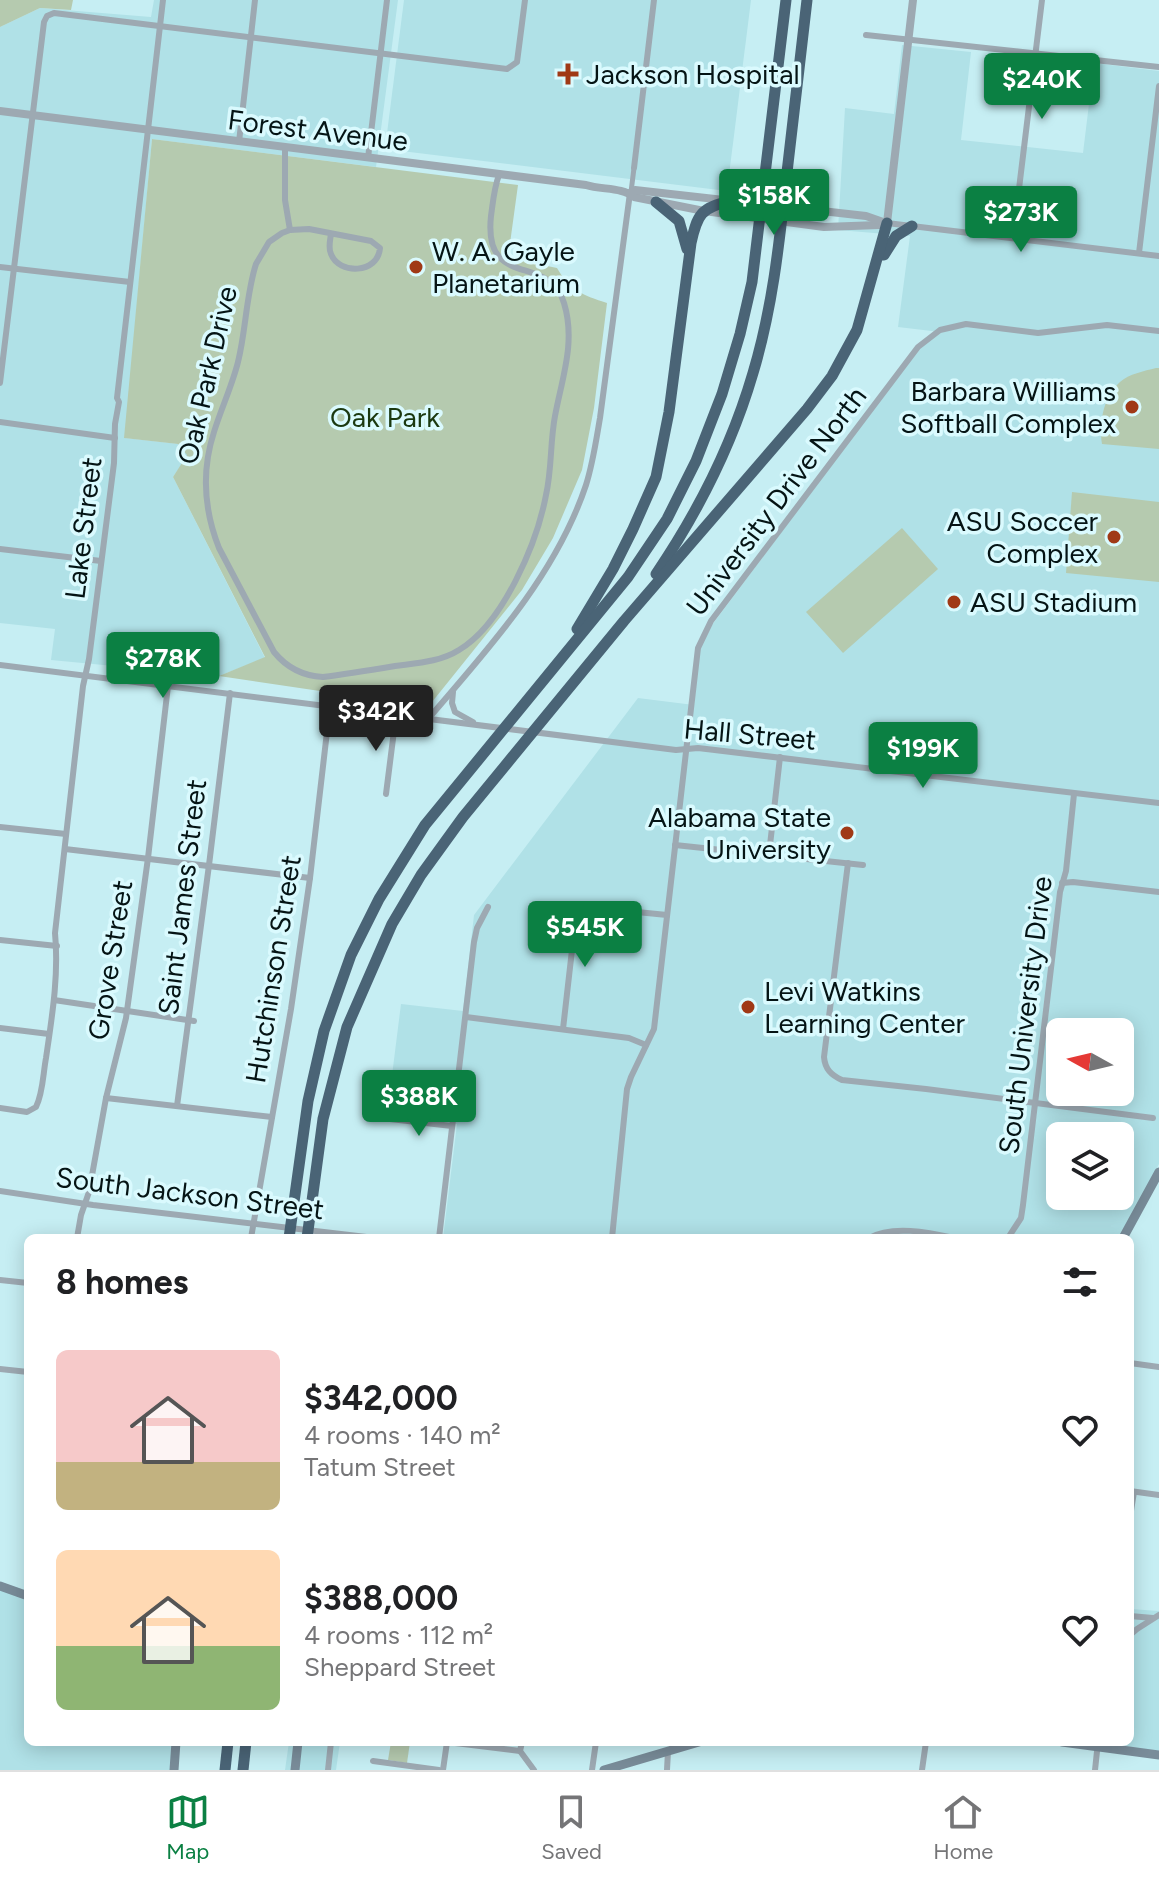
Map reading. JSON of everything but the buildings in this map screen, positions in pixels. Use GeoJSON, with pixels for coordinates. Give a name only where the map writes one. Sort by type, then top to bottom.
{"type":"FeatureCollection","features":[{"type":"Feature","properties":{"kind":"highway"},"geometry":{"type":"LineString","coordinates":[[290,1234],[311,1087],[324,1031],[351,955],[379,899],[425,825],[628,577],[667,519],[696,461],[722,394],[752,282],[786,0]]}},
{"type":"Feature","properties":{"kind":"highway"},"geometry":{"type":"LineString","coordinates":[[624,621],[676,546],[711,484],[753,373],[777,265],[807,0]]}},
{"type":"Feature","properties":{"kind":"highway"},"geometry":{"type":"LineString","coordinates":[[543,679],[613,569],[656,477],[669,412],[697,218],[710,207],[731,201]]}},
{"type":"Feature","properties":{"kind":"highway"},"geometry":{"type":"LineString","coordinates":[[656,202],[679,221],[689,265]]}},
{"type":"Feature","properties":{"kind":"highway"},"geometry":{"type":"LineString","coordinates":[[308,1234],[323,1119],[347,1027],[392,924],[421,875],[463,817],[832,376],[857,330],[887,223]]}},
{"type":"Feature","properties":{"kind":"highway"},"geometry":{"type":"LineString","coordinates":[[871,281],[888,246],[896,236],[912,226]]}},
{"type":"Feature","properties":{"kind":"highway"},"geometry":{"type":"LineString","coordinates":[[225,1770],[228,1746]]}},
{"type":"Feature","properties":{"kind":"highway"},"geometry":{"type":"LineString","coordinates":[[243,1770],[246,1746]]}},
{"type":"Feature","properties":{"kind":"main road"},"geometry":{"type":"LineString","coordinates":[[1125,1234],[1159,1172]]}},
{"type":"Feature","properties":{"kind":"main road"},"geometry":{"type":"LineString","coordinates":[[0,1586],[24,1595]]}},
{"type":"Feature","properties":{"kind":"main road"},"geometry":{"type":"LineString","coordinates":[[174,1770],[176,1746]]}},
{"type":"Feature","properties":{"kind":"main road"},"geometry":{"type":"LineString","coordinates":[[295,1770],[298,1746]]}},
{"type":"Feature","properties":{"kind":"main road"},"geometry":{"type":"LineString","coordinates":[[604,1770],[685,1746]]}},
{"type":"Feature","properties":{"kind":"main road"},"geometry":{"type":"LineString","coordinates":[[1109,1746],[1159,1755]]}},
{"type":"Feature","properties":{"kind":"street","name":"Lake Street"},"geometry":{"type":"LineString","coordinates":[[0,1108],[27,1112],[36,1107],[49,1034],[58,957],[55,933],[114,463],[117,398],[163,0]]}},
{"type":"Feature","properties":{"kind":"street"},"geometry":{"type":"LineString","coordinates":[[239,142],[255,0]]}},
{"type":"Feature","properties":{"kind":"street"},"geometry":{"type":"LineString","coordinates":[[368,158],[387,0]]}},
{"type":"Feature","properties":{"kind":"street"},"geometry":{"type":"LineString","coordinates":[[0,383],[47,16],[54,13],[507,69],[517,62],[525,0]]}},
{"type":"Feature","properties":{"kind":"street"},"geometry":{"type":"LineString","coordinates":[[428,719],[525,600],[548,566],[568,529],[586,483],[600,418],[654,0]]}},
{"type":"Feature","properties":{"kind":"street"},"geometry":{"type":"LineString","coordinates":[[887,223],[913,0]]}},
{"type":"Feature","properties":{"kind":"street"},"geometry":{"type":"LineString","coordinates":[[1013,238],[1042,0]]}},
{"type":"Feature","properties":{"kind":"street"},"geometry":{"type":"LineString","coordinates":[[866,35],[1159,67]]}},
{"type":"Feature","properties":{"kind":"street"},"geometry":{"type":"LineString","coordinates":[[1139,253],[1159,86]]}},
{"type":"Feature","properties":{"kind":"street","name":"Forest Avenue"},"geometry":{"type":"LineString","coordinates":[[0,111],[586,185],[704,211],[824,227],[887,223],[1159,256]]}},
{"type":"Feature","properties":{"kind":"street"},"geometry":{"type":"LineString","coordinates":[[285,148],[285,200],[290,230],[309,229],[371,241],[380,248],[378,257],[371,266],[362,269],[339,265],[329,251],[331,234]]}},
{"type":"Feature","properties":{"kind":"street","name":"Oak Park Drive"},"geometry":{"type":"LineString","coordinates":[[290,230],[269,242],[254,270],[238,364],[207,459],[205,496],[212,530],[274,652],[292,669],[323,677],[436,660],[460,650],[475,637],[509,594],[523,567],[546,497],[552,437],[568,355],[567,318],[556,287],[543,276],[505,263],[494,249],[490,232],[499,175]]}},
{"type":"Feature","properties":{"kind":"street","name":"Forest Avenue"},"geometry":{"type":"LineString","coordinates":[[630,193],[635,190],[866,216],[887,223]]}},
{"type":"Feature","properties":{"kind":"street"},"geometry":{"type":"LineString","coordinates":[[0,267],[130,282]]}},
{"type":"Feature","properties":{"kind":"street","name":"University Drive North"},"geometry":{"type":"LineString","coordinates":[[612,1234],[627,1089],[654,1029],[698,648],[711,621],[919,345],[940,330],[966,324],[1050,333],[1107,325],[1159,331]]}},
{"type":"Feature","properties":{"kind":"street"},"geometry":{"type":"LineString","coordinates":[[0,422],[115,438]]}},
{"type":"Feature","properties":{"kind":"street"},"geometry":{"type":"LineString","coordinates":[[0,549],[101,561]]}},
{"type":"Feature","properties":{"kind":"street","name":"Hall Street"},"geometry":{"type":"LineString","coordinates":[[0,665],[676,750],[698,748],[1159,803]]}},
{"type":"Feature","properties":{"kind":"street","name":"Grove Street"},"geometry":{"type":"LineString","coordinates":[[78,1234],[127,1011],[168,686]]}},
{"type":"Feature","properties":{"kind":"street"},"geometry":{"type":"LineString","coordinates":[[454,689],[452,703],[455,712],[480,725]]}},
{"type":"Feature","properties":{"kind":"street","name":"Saint James Street"},"geometry":{"type":"LineString","coordinates":[[177,1106],[191,1021],[230,693]]}},
{"type":"Feature","properties":{"kind":"street","name":"Hutchinson Street"},"geometry":{"type":"LineString","coordinates":[[252,1234],[291,1009],[330,706]]}},
{"type":"Feature","properties":{"kind":"street"},"geometry":{"type":"LineString","coordinates":[[386,794],[396,715]]}},
{"type":"Feature","properties":{"kind":"street"},"geometry":{"type":"LineString","coordinates":[[769,854],[780,757]]}},
{"type":"Feature","properties":{"kind":"street","name":"South University Drive"},"geometry":{"type":"LineString","coordinates":[[1011,1234],[1021,1218],[1074,794]]}},
{"type":"Feature","properties":{"kind":"street"},"geometry":{"type":"LineString","coordinates":[[0,827],[66,834]]}},
{"type":"Feature","properties":{"kind":"street"},"geometry":{"type":"LineString","coordinates":[[675,845],[863,865]]}},
{"type":"Feature","properties":{"kind":"street"},"geometry":{"type":"LineString","coordinates":[[65,849],[310,878]]}},
{"type":"Feature","properties":{"kind":"street"},"geometry":{"type":"LineString","coordinates":[[848,863],[824,1057],[830,1072],[842,1080],[1153,1118]]}},
{"type":"Feature","properties":{"kind":"street"},"geometry":{"type":"LineString","coordinates":[[1062,883],[1159,892]]}},
{"type":"Feature","properties":{"kind":"street"},"geometry":{"type":"LineString","coordinates":[[563,1029],[577,906],[667,915]]}},
{"type":"Feature","properties":{"kind":"street"},"geometry":{"type":"LineString","coordinates":[[439,1234],[474,942],[477,928],[488,907]]}},
{"type":"Feature","properties":{"kind":"street"},"geometry":{"type":"LineString","coordinates":[[0,940],[57,946]]}},
{"type":"Feature","properties":{"kind":"street"},"geometry":{"type":"LineString","coordinates":[[54,1000],[191,1021]]}},
{"type":"Feature","properties":{"kind":"street"},"geometry":{"type":"LineString","coordinates":[[466,1017],[629,1038],[646,1045]]}},
{"type":"Feature","properties":{"kind":"street"},"geometry":{"type":"LineString","coordinates":[[0,1028],[49,1034]]}},
{"type":"Feature","properties":{"kind":"street"},"geometry":{"type":"LineString","coordinates":[[106,1098],[272,1117]]}},
{"type":"Feature","properties":{"kind":"street"},"geometry":{"type":"LineString","coordinates":[[390,1119],[452,1126]]}},
{"type":"Feature","properties":{"kind":"street","name":"South Jackson Street"},"geometry":{"type":"LineString","coordinates":[[0,1191],[340,1234]]}},
{"type":"Feature","properties":{"kind":"street"},"geometry":{"type":"LineString","coordinates":[[878,1234],[903,1231],[925,1234]]}},
{"type":"Feature","properties":{"kind":"street"},"geometry":{"type":"LineString","coordinates":[[0,1280],[24,1283]]}},
{"type":"Feature","properties":{"kind":"street"},"geometry":{"type":"LineString","coordinates":[[1134,1364],[1159,1367]]}},
{"type":"Feature","properties":{"kind":"street"},"geometry":{"type":"LineString","coordinates":[[0,1369],[24,1372]]}},
{"type":"Feature","properties":{"kind":"street"},"geometry":{"type":"LineString","coordinates":[[1134,1491],[1159,1495]]}},
{"type":"Feature","properties":{"kind":"street"},"geometry":{"type":"LineString","coordinates":[[1134,1616],[1156,1616]]}},
{"type":"Feature","properties":{"kind":"street"},"geometry":{"type":"LineString","coordinates":[[1134,1632],[1156,1616]]}},
{"type":"Feature","properties":{"kind":"street"},"geometry":{"type":"LineString","coordinates":[[328,1770],[331,1746]]}},
{"type":"Feature","properties":{"kind":"street"},"geometry":{"type":"LineString","coordinates":[[373,1761],[441,1770],[446,1746]]}},
{"type":"Feature","properties":{"kind":"street"},"geometry":{"type":"LineString","coordinates":[[479,1746],[520,1751],[534,1770]]}},
{"type":"Feature","properties":{"kind":"street"},"geometry":{"type":"LineString","coordinates":[[520,1751],[521,1746]]}},
{"type":"Feature","properties":{"kind":"street"},"geometry":{"type":"LineString","coordinates":[[592,1770],[595,1746]]}},
{"type":"Feature","properties":{"kind":"street"},"geometry":{"type":"LineString","coordinates":[[922,1770],[925,1746]]}},
{"type":"Feature","properties":{"kind":"street"},"geometry":{"type":"LineString","coordinates":[[1095,1770],[1098,1746]]}},
{"type":"Feature","properties":{"kind":"street"},"geometry":{"type":"LineString","coordinates":[[667,1770],[668,1751]]}},
{"type":"Feature","properties":{"kind":"shaded area"},"geometry":{"type":"Polygon","coordinates":[[[154,0],[398,0],[376,167],[152,139],[125,438],[179,444],[188,455],[173,477],[265,658],[219,676],[51,660],[55,629],[0,623],[0,27],[40,8],[151,17],[154,0]]]}},
{"type":"Feature","properties":{"kind":"shaded area","name":"Jackson Hospital"},"geometry":{"type":"Polygon","coordinates":[[[404,0],[751,0],[727,191],[385,149],[404,0]]]}},
{"type":"Feature","properties":{"kind":"shaded area","name":"Alabama State University"},"geometry":{"type":"Polygon","coordinates":[[[902,45],[971,52],[961,140],[1083,153],[1094,63],[1159,71],[1159,1164],[1121,1234],[443,1234],[457,1124],[387,1115],[401,1004],[463,1011],[474,915],[638,698],[694,705],[700,648],[712,625],[920,347],[940,332],[898,327],[910,236],[838,230],[845,108],[894,114],[902,45]]]}},
{"type":"Feature","properties":{"kind":"shaded area"},"geometry":{"type":"Polygon","coordinates":[[[0,1582],[24,1590],[24,1746],[180,1746],[177,1770],[0,1770],[0,1582]]]}},
{"type":"Feature","properties":{"kind":"shaded area"},"geometry":{"type":"Polygon","coordinates":[[[1134,1609],[1159,1611],[1159,1752],[1112,1746],[1134,1746],[1134,1609]]]}},
{"type":"Feature","properties":{"kind":"shaded area"},"geometry":{"type":"Polygon","coordinates":[[[288,1746],[339,1746],[336,1770],[285,1770],[288,1746]]]}},
{"type":"Feature","properties":{"kind":"green space"},"geometry":{"type":"Polygon","coordinates":[[[0,0],[73,0],[71,10],[40,8],[0,27],[0,0]]]}},
{"type":"Feature","properties":{"kind":"green space","name":"Oak Park"},"geometry":{"type":"Polygon","coordinates":[[[152,139],[518,185],[508,258],[557,268],[578,291],[607,303],[594,408],[582,470],[553,538],[522,590],[428,707],[219,676],[265,657],[173,477],[187,455],[178,444],[124,438],[152,139]]]}},
{"type":"Feature","properties":{"kind":"green space","name":"Barbara Williams Softball Complex"},"geometry":{"type":"Polygon","coordinates":[[[1159,368],[1159,449],[1102,444],[1104,411],[1114,388],[1128,377],[1159,368]]]}},
{"type":"Feature","properties":{"kind":"green space","name":"ASU Soccer Complex"},"geometry":{"type":"Polygon","coordinates":[[[1072,492],[1159,502],[1159,582],[1066,573],[1072,492]]]}},
{"type":"Feature","properties":{"kind":"green space"},"geometry":{"type":"Polygon","coordinates":[[[902,528],[938,569],[843,653],[806,612],[902,528]]]}},
{"type":"Feature","properties":{"kind":"green space"},"geometry":{"type":"Polygon","coordinates":[[[390,1746],[409,1746],[407,1763],[388,1760],[390,1746]]]}},
{"type":"Feature","properties":{"kind":"place","name":"Jackson Hospital"},"geometry":{"type":"Point","coordinates":[568,74]}},
{"type":"Feature","properties":{"kind":"place","name":"W. A. Gayle Planetarium"},"geometry":{"type":"Point","coordinates":[416,267]}},
{"type":"Feature","properties":{"kind":"place","name":"Barbara Williams Softball Complex"},"geometry":{"type":"Point","coordinates":[1132,407]}},
{"type":"Feature","properties":{"kind":"place","name":"ASU Soccer Complex"},"geometry":{"type":"Point","coordinates":[1114,537]}},
{"type":"Feature","properties":{"kind":"place","name":"ASU Stadium"},"geometry":{"type":"Point","coordinates":[954,602]}},
{"type":"Feature","properties":{"kind":"place","name":"Alabama State University"},"geometry":{"type":"Point","coordinates":[847,833]}},
{"type":"Feature","properties":{"kind":"place","name":"Levi Watkins Learning Center"},"geometry":{"type":"Point","coordinates":[748,1007]}}]}
